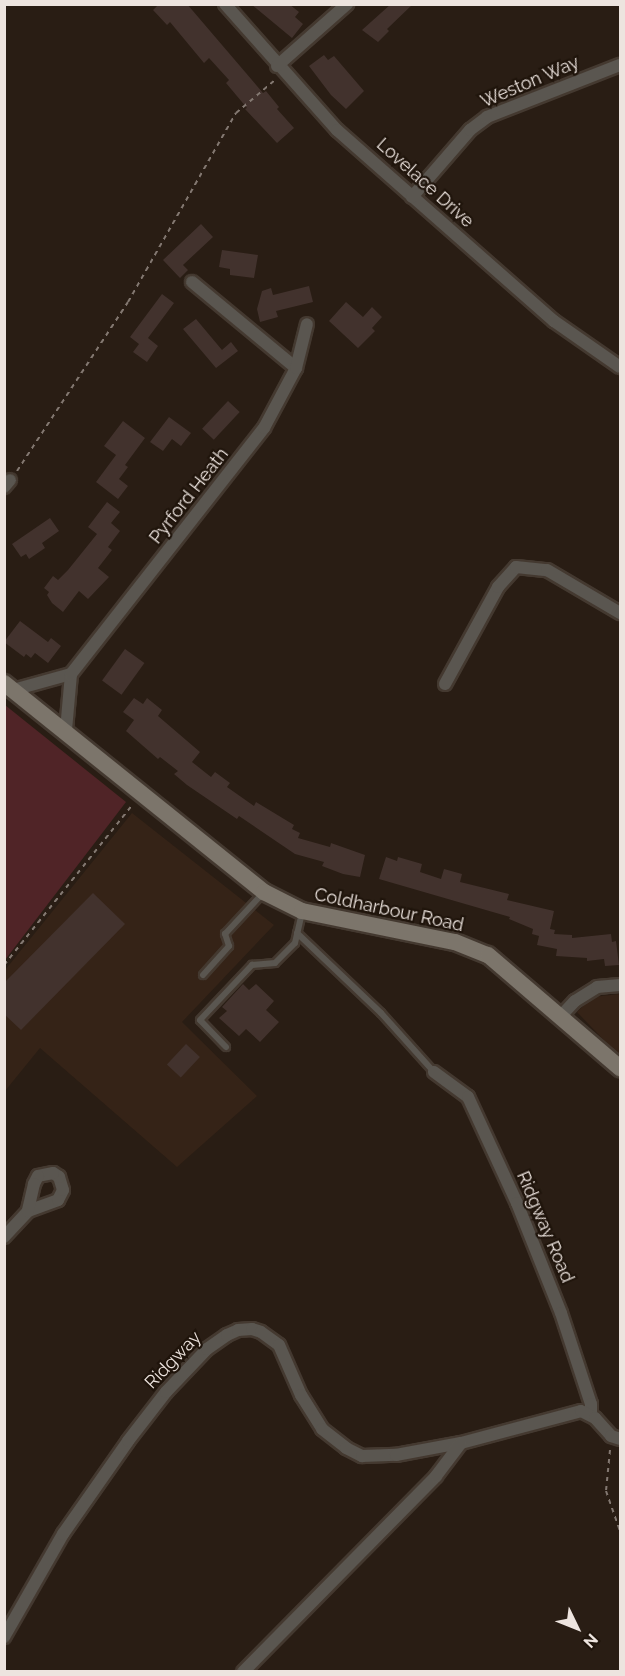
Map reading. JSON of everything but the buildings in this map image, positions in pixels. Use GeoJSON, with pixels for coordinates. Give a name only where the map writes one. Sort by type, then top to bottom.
{"type":"FeatureCollection","features":[{"type":"Feature","properties":{"kind":"main road","name":"Coldharbour Road"},"geometry":{"type":"LineString","coordinates":[[9,686],[66,730],[223,862],[264,892],[302,911],[455,942],[488,955],[621,1068]]}},
{"type":"Feature","properties":{"kind":"street","name":"Lovelace Drive"},"geometry":{"type":"LineString","coordinates":[[225,4],[337,130],[554,321],[621,367]]}},
{"type":"Feature","properties":{"kind":"street"},"geometry":{"type":"LineString","coordinates":[[281,69],[347,4]]}},
{"type":"Feature","properties":{"kind":"street","name":"Weston Way"},"geometry":{"type":"LineString","coordinates":[[412,197],[470,130],[487,117],[621,65]]}},
{"type":"Feature","properties":{"kind":"street"},"geometry":{"type":"LineString","coordinates":[[192,282],[296,368]]}},
{"type":"Feature","properties":{"kind":"street","name":"Pyrford Heath"},"geometry":{"type":"LineString","coordinates":[[71,674],[264,428],[296,368],[307,324]]}},
{"type":"Feature","properties":{"kind":"street"},"geometry":{"type":"LineString","coordinates":[[445,684],[498,587],[516,567],[547,570],[621,613]]}},
{"type":"Feature","properties":{"kind":"street"},"geometry":{"type":"LineString","coordinates":[[9,686],[71,674],[66,730]]}},
{"type":"Feature","properties":{"kind":"street"},"geometry":{"type":"LineString","coordinates":[[560,1017],[575,1000],[597,987],[621,985]]}},
{"type":"Feature","properties":{"kind":"street","name":"Ridgway Road"},"geometry":{"type":"LineString","coordinates":[[434,1072],[468,1097],[512,1192],[561,1313],[591,1404],[591,1414]]}},
{"type":"Feature","properties":{"kind":"street"},"geometry":{"type":"LineString","coordinates":[[4,1237],[28,1211]]}},
{"type":"Feature","properties":{"kind":"street","name":"Ridgway"},"geometry":{"type":"LineString","coordinates":[[4,1637],[63,1534],[128,1441],[187,1369],[207,1349],[226,1335],[252,1329],[271,1337],[284,1353],[314,1418],[327,1434],[353,1453],[378,1457],[461,1443],[572,1413],[582,1411],[591,1414]]}},
{"type":"Feature","properties":{"kind":"street"},"geometry":{"type":"LineString","coordinates":[[591,1414],[616,1437]]}},
{"type":"Feature","properties":{"kind":"street"},"geometry":{"type":"LineString","coordinates":[[243,1671],[436,1476],[461,1443]]}},
{"type":"Feature","properties":{"kind":"lane"},"geometry":{"type":"LineString","coordinates":[[203,975],[229,946],[225,934],[264,892]]}},
{"type":"Feature","properties":{"kind":"lane"},"geometry":{"type":"LineString","coordinates":[[226,1047],[201,1020],[252,965],[275,963],[295,943],[302,911]]}},
{"type":"Feature","properties":{"kind":"lane"},"geometry":{"type":"LineString","coordinates":[[297,933],[381,1013],[434,1072]]}},
{"type":"Feature","properties":{"kind":"path"},"geometry":{"type":"LineString","coordinates":[[7,484],[128,302],[236,113],[281,69]]}},
{"type":"Feature","properties":{"kind":"path"},"geometry":{"type":"LineString","coordinates":[[4,965],[134,802]]}},
{"type":"Feature","properties":{"kind":"path"},"geometry":{"type":"LineString","coordinates":[[616,1437],[606,1491],[621,1531]]}},
{"type":"Feature","properties":{"kind":"shaded area"},"geometry":{"type":"Polygon","coordinates":[[[5,705],[126,802],[5,960],[5,705]]]}},
{"type":"Feature","properties":{"kind":"shaded area"},"geometry":{"type":"Polygon","coordinates":[[[132,813],[274,925],[182,1022],[257,1096],[177,1167],[40,1048],[5,1091],[5,970],[132,813]]]}},
{"type":"Feature","properties":{"kind":"shaded area"},"geometry":{"type":"Polygon","coordinates":[[[620,994],[620,1057],[577,1012],[592,997],[620,994]]]}}]}
